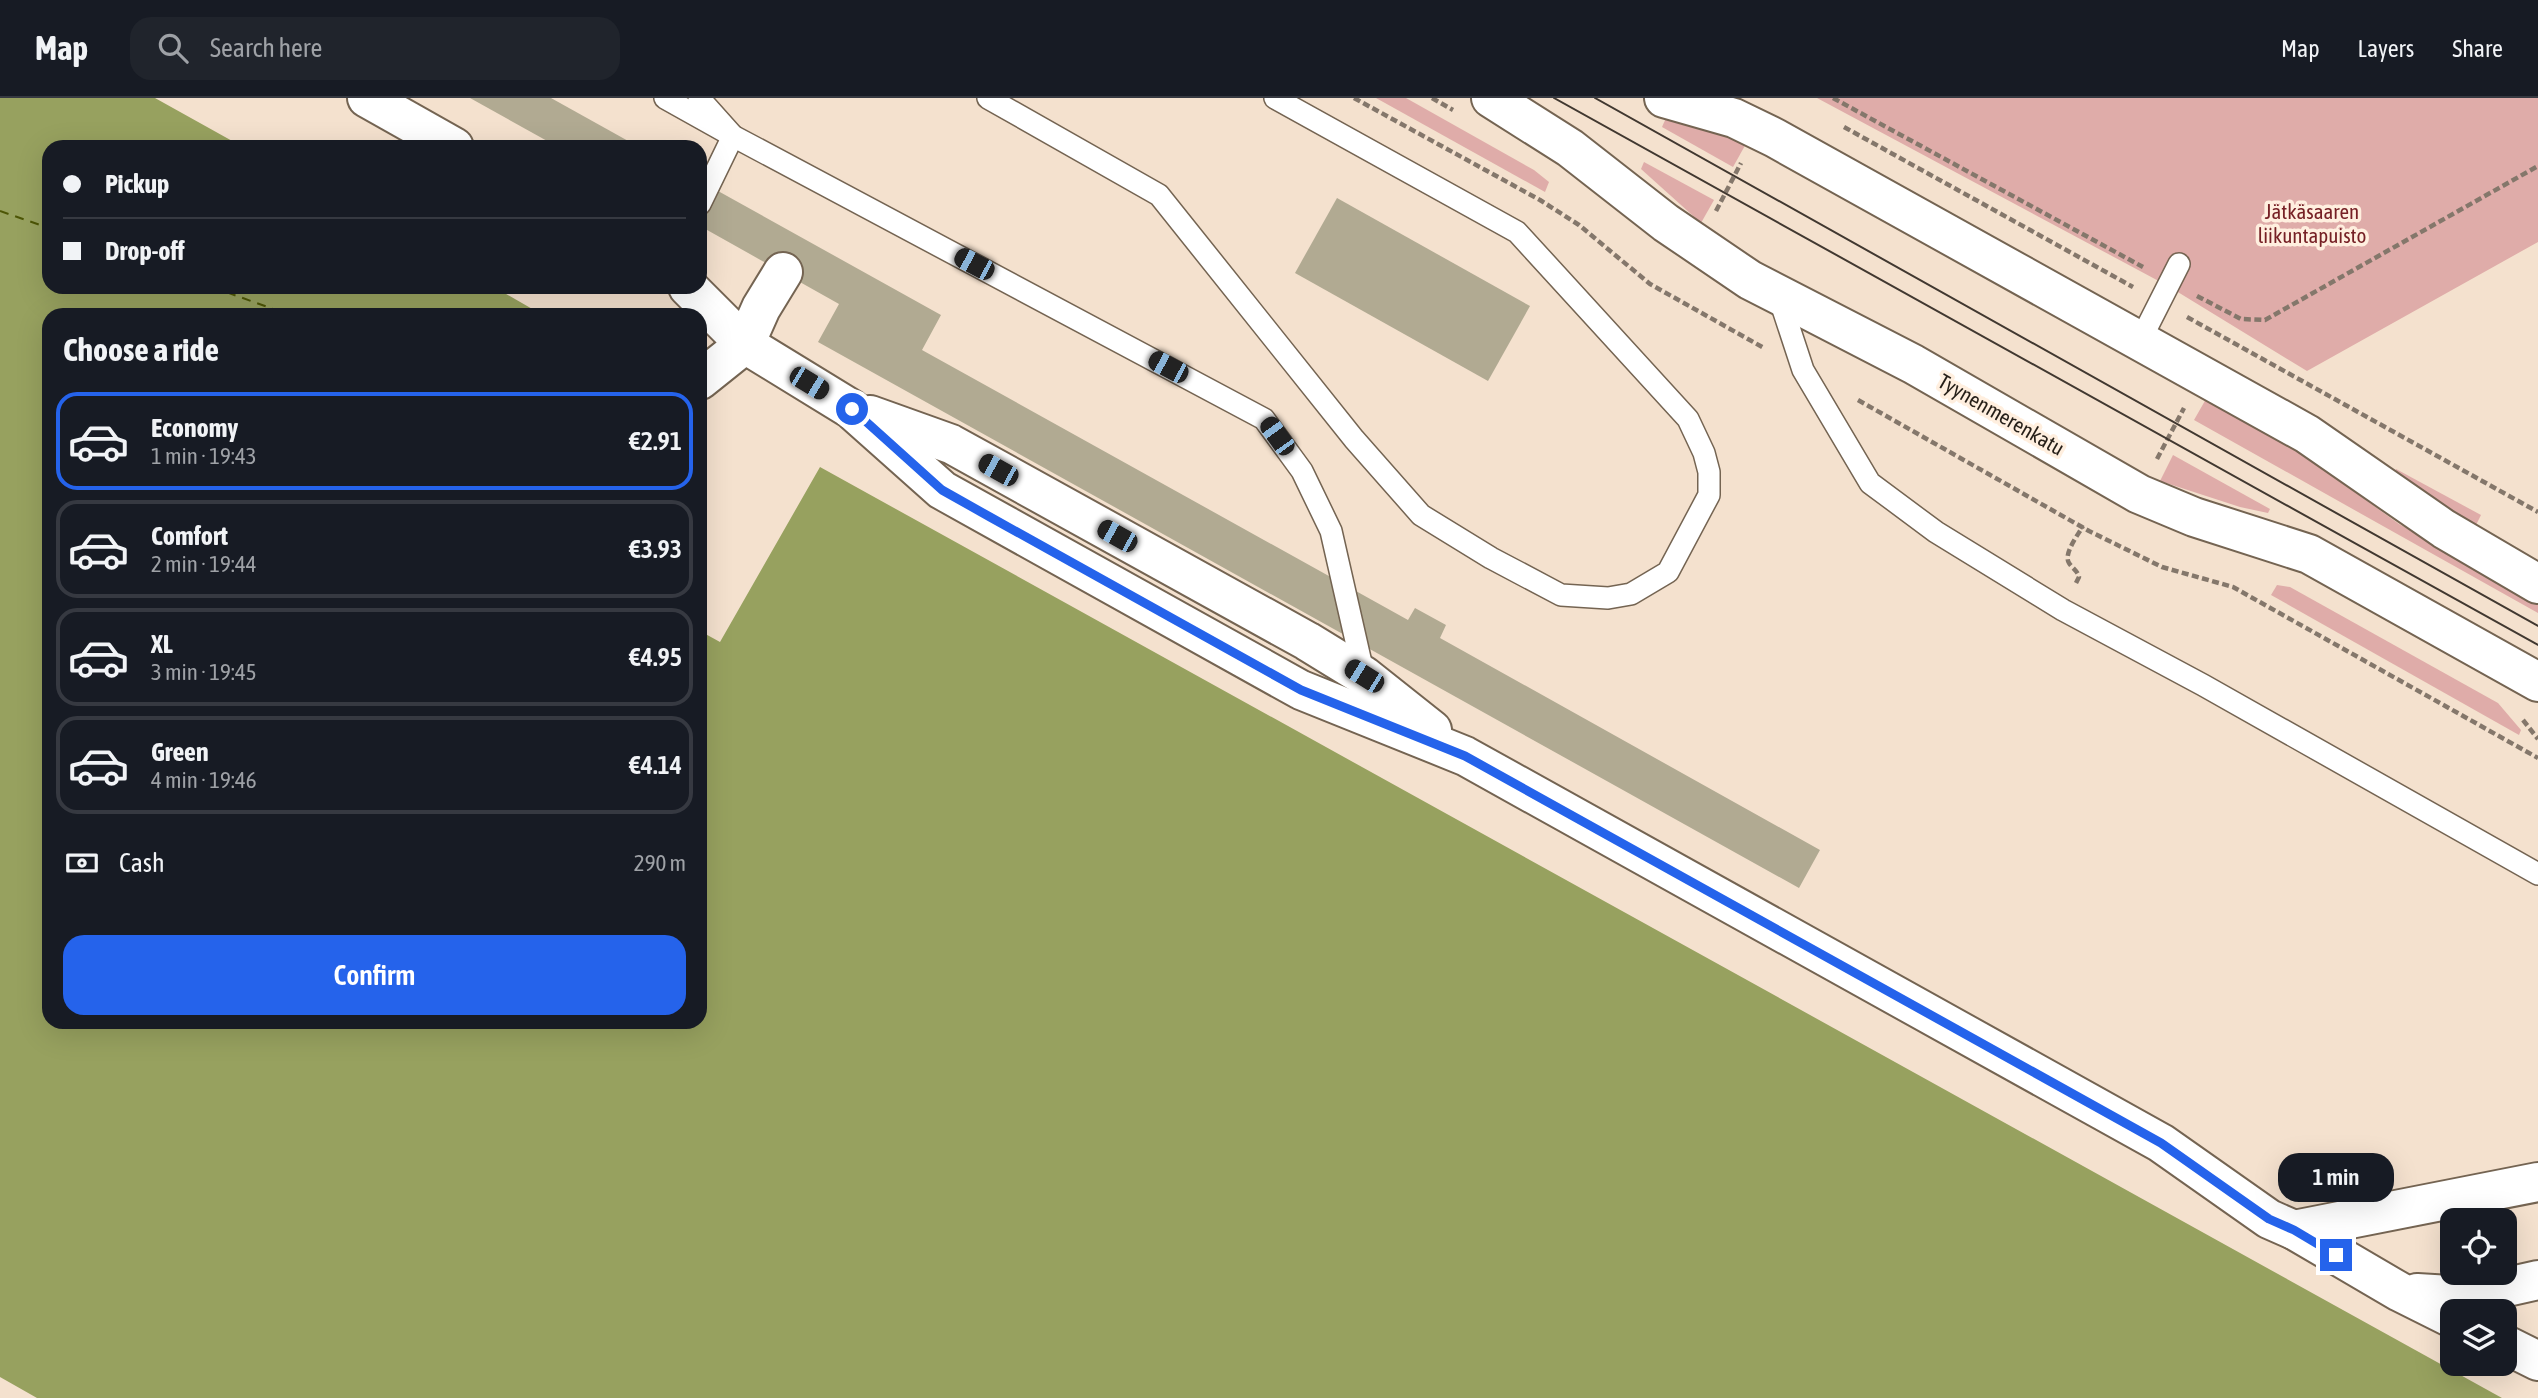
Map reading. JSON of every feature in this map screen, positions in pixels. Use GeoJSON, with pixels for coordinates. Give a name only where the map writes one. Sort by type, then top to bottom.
{"type":"FeatureCollection","features":[{"type":"Feature","properties":{"kind":"street"},"geometry":{"type":"LineString","coordinates":[[367,98],[442,140]]}},
{"type":"Feature","properties":{"kind":"street","name":"Tyynenmerenkatu"},"geometry":{"type":"LineString","coordinates":[[1491,98],[1570,148],[1697,245],[1750,280],[1913,364],[2139,494],[2194,517],[2309,554],[2538,682]]}},
{"type":"Feature","properties":{"kind":"street"},"geometry":{"type":"LineString","coordinates":[[1664,98],[1734,118],[1759,130],[2140,341],[2307,434],[2444,529],[2538,584]]}},
{"type":"Feature","properties":{"kind":"street"},"geometry":{"type":"LineString","coordinates":[[707,374],[745,344],[761,308],[783,272]]}},
{"type":"Feature","properties":{"kind":"street"},"geometry":{"type":"LineString","coordinates":[[695,294],[745,344],[852,409],[942,490],[1301,690],[1465,756],[2161,1143],[2269,1219],[2294,1230],[2400,1292],[2440,1312]]}},
{"type":"Feature","properties":{"kind":"street"},"geometry":{"type":"LineString","coordinates":[[852,409],[951,444],[1307,641],[1364,676],[1465,756]]}},
{"type":"Feature","properties":{"kind":"street"},"geometry":{"type":"LineString","coordinates":[[2294,1230],[2538,1182]]}},
{"type":"Feature","properties":{"kind":"street"},"geometry":{"type":"LineString","coordinates":[[2400,1292],[2467,1296],[2538,1280]]}},
{"type":"Feature","properties":{"kind":"street"},"geometry":{"type":"LineString","coordinates":[[2517,1350],[2538,1361]]}},
{"type":"Feature","properties":{"kind":"lane"},"geometry":{"type":"LineString","coordinates":[[665,98],[1264,419],[1302,471],[1331,531],[1364,676]]}},
{"type":"Feature","properties":{"kind":"lane"},"geometry":{"type":"LineString","coordinates":[[699,98],[733,136]]}},
{"type":"Feature","properties":{"kind":"lane"},"geometry":{"type":"LineString","coordinates":[[988,98],[1159,195],[1354,439],[1421,515],[1491,558],[1561,595],[1608,598],[1631,594],[1668,572],[1709,495],[1710,472],[1688,419],[1517,232],[1275,98]]}},
{"type":"Feature","properties":{"kind":"lane"},"geometry":{"type":"LineString","coordinates":[[707,190],[733,136]]}},
{"type":"Feature","properties":{"kind":"lane"},"geometry":{"type":"LineString","coordinates":[[2140,341],[2174,273]]}},
{"type":"Feature","properties":{"kind":"lane"},"geometry":{"type":"LineString","coordinates":[[1778,294],[1803,370],[1870,483],[1936,532],[2063,610],[2203,685],[2538,874]]}},
{"type":"Feature","properties":{"kind":"path"},"geometry":{"type":"LineString","coordinates":[[1354,98],[1540,200],[1579,225],[1650,284],[1803,370],[2162,567],[2233,587],[2538,758]]}},
{"type":"Feature","properties":{"kind":"path"},"geometry":{"type":"LineString","coordinates":[[1833,98],[2174,273],[2241,319],[2265,320],[2538,166]]}},
{"type":"Feature","properties":{"kind":"path"},"geometry":{"type":"LineString","coordinates":[[1697,245],[1759,130]]}},
{"type":"Feature","properties":{"kind":"path"},"geometry":{"type":"LineString","coordinates":[[2139,494],[2221,336]]}},
{"type":"Feature","properties":{"kind":"path"},"geometry":{"type":"LineString","coordinates":[[2063,610],[2079,578],[2077,570],[2068,563],[2067,556],[2083,526]]}},
{"type":"Feature","properties":{"kind":"green space"},"geometry":{"type":"Polygon","coordinates":[[[1376,98],[1406,98],[1534,170],[1549,182],[1545,192],[1376,98]]]}},
{"type":"Feature","properties":{"kind":"green space","name":"Jätkäsaaren liikuntapuisto"},"geometry":{"type":"Polygon","coordinates":[[[1817,98],[2538,98],[2538,242],[2307,371],[2168,286],[1817,98]]]}},
{"type":"Feature","properties":{"kind":"green space"},"geometry":{"type":"Polygon","coordinates":[[[1666,118],[1747,142],[1733,167],[1662,127],[1666,118]]]}},
{"type":"Feature","properties":{"kind":"green space"},"geometry":{"type":"Polygon","coordinates":[[[1644,162],[1714,200],[1701,223],[1641,169],[1644,162]]]}},
{"type":"Feature","properties":{"kind":"green space"},"geometry":{"type":"Polygon","coordinates":[[[2206,399],[2294,448],[2399,524],[2538,599],[2538,613],[2194,420],[2206,399]]]}},
{"type":"Feature","properties":{"kind":"green space"},"geometry":{"type":"Polygon","coordinates":[[[2173,455],[2270,509],[2268,513],[2240,507],[2160,481],[2173,455]]]}},
{"type":"Feature","properties":{"kind":"green space"},"geometry":{"type":"Polygon","coordinates":[[[2396,469],[2481,515],[2473,531],[2393,477],[2396,469]]]}},
{"type":"Feature","properties":{"kind":"green space"},"geometry":{"type":"Polygon","coordinates":[[[2277,585],[2290,587],[2498,703],[2521,730],[2519,735],[2271,595],[2277,585]]]}},
{"type":"Feature","properties":{"kind":"shaded area"},"geometry":{"type":"Polygon","coordinates":[[[0,98],[155,98],[230,140],[42,140],[42,294],[506,294],[531,308],[42,308],[42,1029],[707,1029],[707,635],[720,642],[820,467],[2440,1364],[2440,1376],[2462,1376],[2502,1398],[37,1398],[0,1377],[0,98]]]}},
{"type":"Feature","properties":{"kind":"building"},"geometry":{"type":"Polygon","coordinates":[[[470,98],[551,98],[626,140],[545,140],[470,98]]]}},
{"type":"Feature","properties":{"kind":"building"},"geometry":{"type":"Polygon","coordinates":[[[707,185],[941,315],[922,350],[1408,620],[1415,608],[1446,625],[1440,638],[1820,850],[1799,888],[818,342],[839,304],[707,230],[707,185]]]}},
{"type":"Feature","properties":{"kind":"building"},"geometry":{"type":"Polygon","coordinates":[[[1337,198],[1530,306],[1488,381],[1295,273],[1337,198]]]}},
{"type":"Feature","properties":{"kind":"ferry route"},"geometry":{"type":"LineString","coordinates":[[0,211],[42,226]]}},
{"type":"Feature","properties":{"kind":"ferry route"},"geometry":{"type":"LineString","coordinates":[[232,294],[270,308]]}},
{"type":"Feature","properties":{"kind":"tram line"},"geometry":{"type":"LineString","coordinates":[[1554,98],[2538,645]]}},
{"type":"Feature","properties":{"kind":"tram line"},"geometry":{"type":"LineString","coordinates":[[1595,98],[2538,626]]}},
{"type":"Feature","properties":{"kind":"route"},"geometry":{"type":"LineString","coordinates":[[852,409],[942,490],[1301,690],[1465,756],[2161,1143],[2269,1219],[2294,1230],[2336,1255]]}}]}
